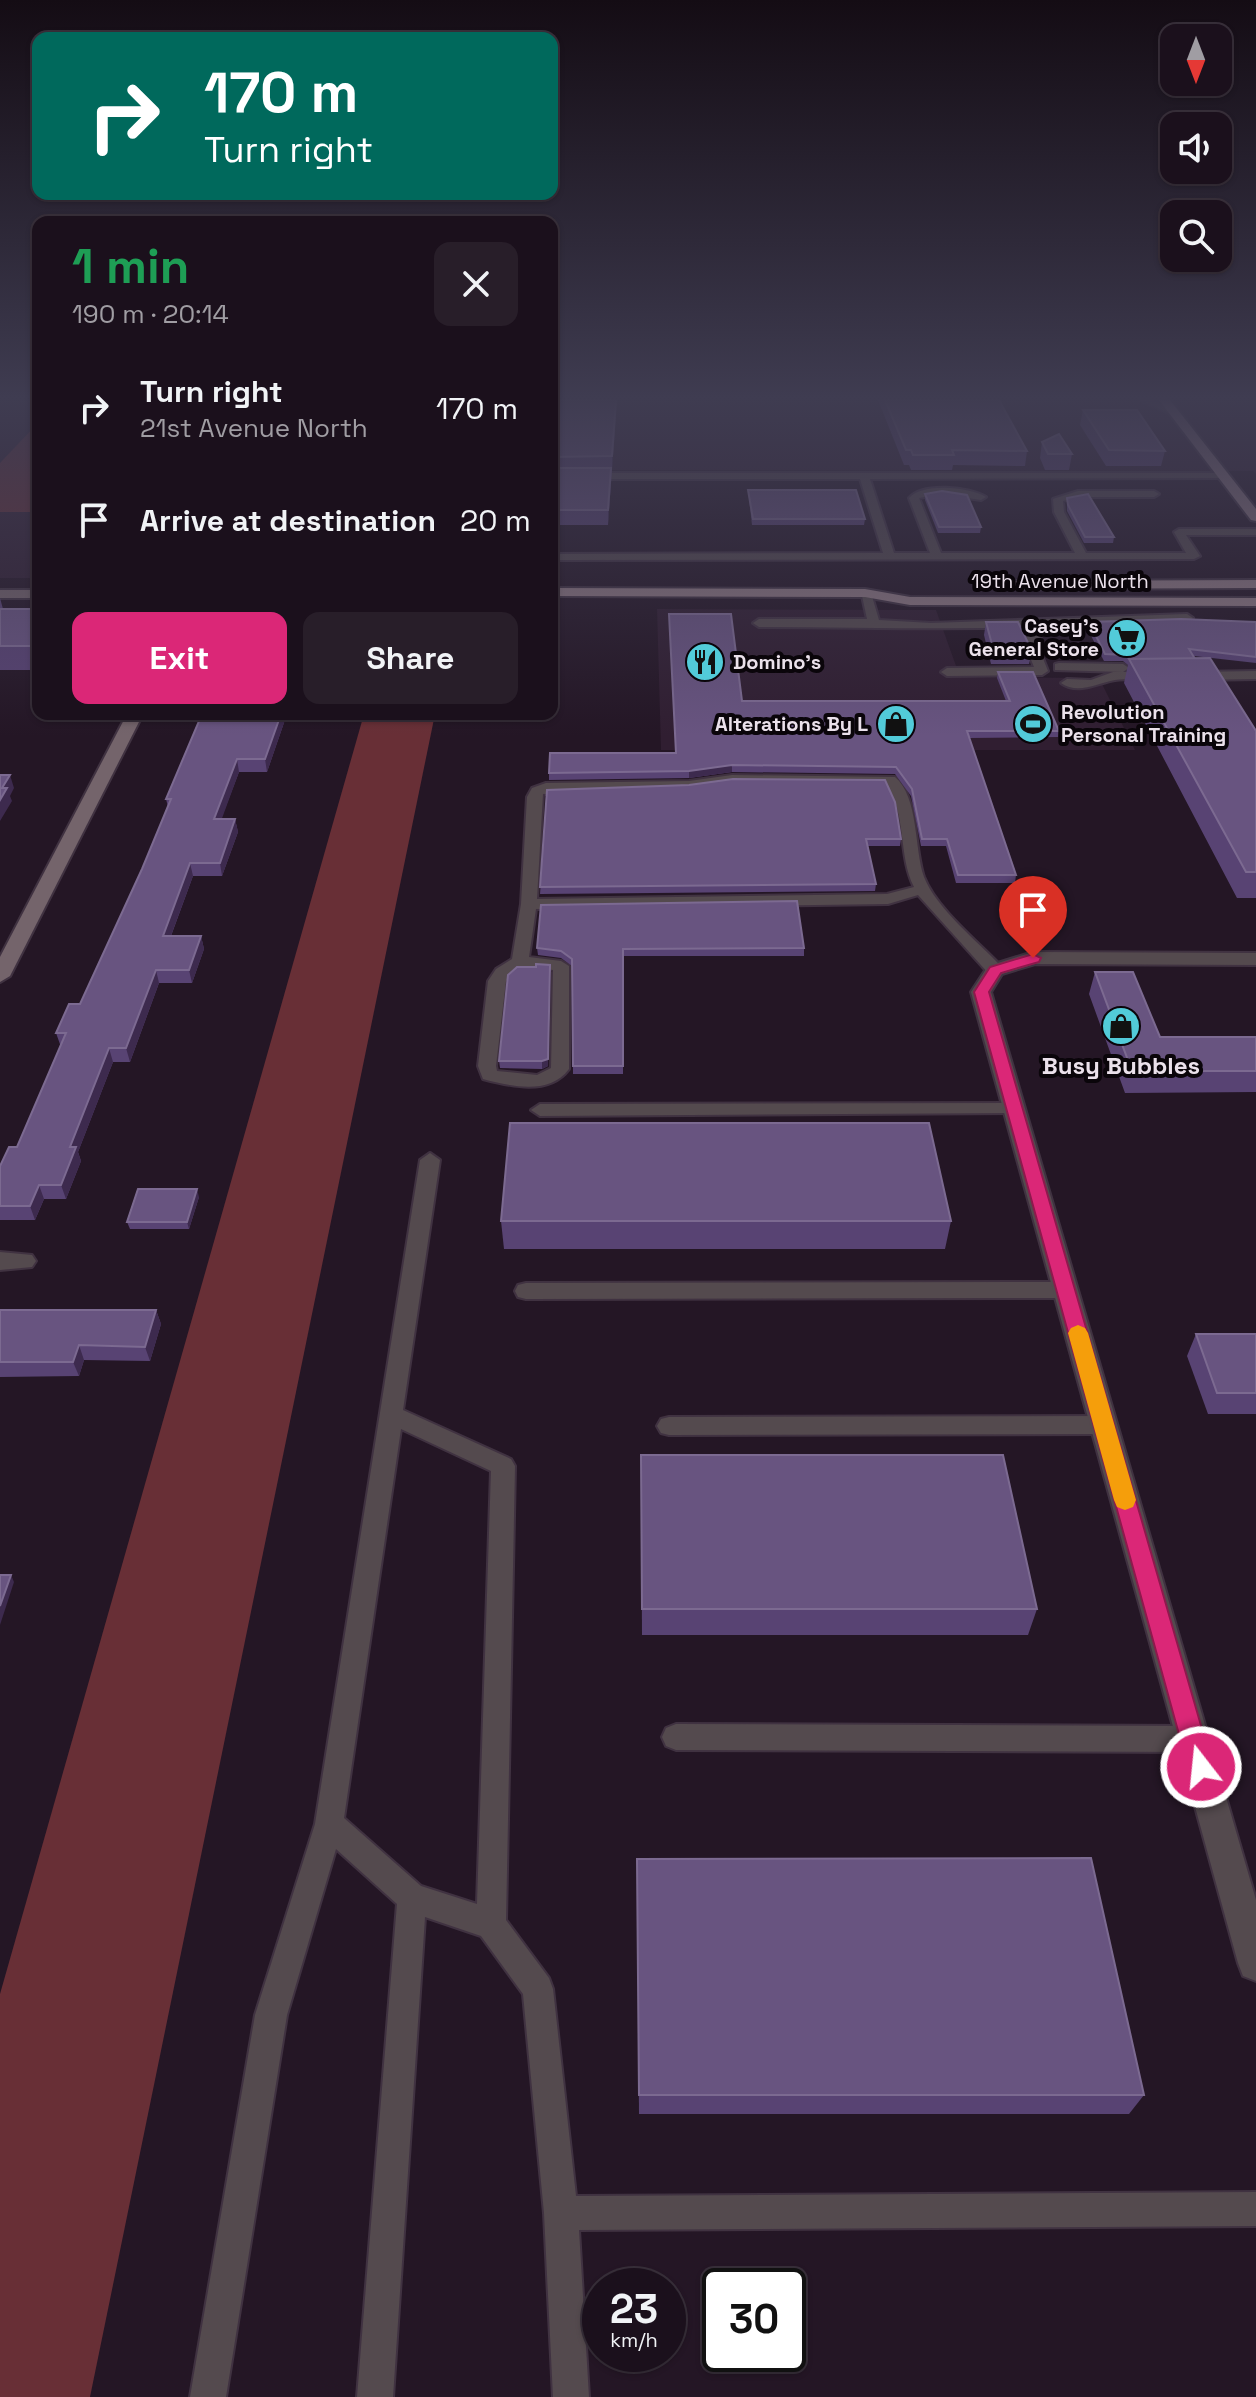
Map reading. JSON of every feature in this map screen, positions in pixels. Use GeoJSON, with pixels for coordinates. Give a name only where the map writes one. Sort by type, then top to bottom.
{"type":"FeatureCollection","features":[{"type":"Feature","properties":{"kind":"main road","name":"19th Avenue North"},"geometry":{"type":"LineString","coordinates":[[998,585],[1256,584]]}},
{"type":"Feature","properties":{"kind":"main road","name":"19th Avenue North"},"geometry":{"type":"LineString","coordinates":[[558,592],[865,593],[919,585]]}},
{"type":"Feature","properties":{"kind":"main road","name":"19th Avenue North"},"geometry":{"type":"LineString","coordinates":[[865,593],[910,601],[1256,602]]}},
{"type":"Feature","properties":{"kind":"street"},"geometry":{"type":"LineString","coordinates":[[0,594],[32,594]]}},
{"type":"Feature","properties":{"kind":"street"},"geometry":{"type":"LineString","coordinates":[[0,976],[132,720]]}},
{"type":"Feature","properties":{"kind":"street"},"geometry":{"type":"LineString","coordinates":[[1256,959],[1033,958],[995,970],[981,992],[1256,1963]]}},
{"type":"Feature","properties":{"kind":"lane"},"geometry":{"type":"LineString","coordinates":[[876,512],[890,557]]}},
{"type":"Feature","properties":{"kind":"lane"},"geometry":{"type":"LineString","coordinates":[[919,512],[937,557]]}},
{"type":"Feature","properties":{"kind":"lane"},"geometry":{"type":"LineString","coordinates":[[1059,512],[1082,556]]}},
{"type":"Feature","properties":{"kind":"lane"},"geometry":{"type":"LineString","coordinates":[[558,557],[1194,556],[1179,532],[1256,532]]}},
{"type":"Feature","properties":{"kind":"lane"},"geometry":{"type":"LineString","coordinates":[[865,593],[874,623]]}},
{"type":"Feature","properties":{"kind":"lane"},"geometry":{"type":"LineString","coordinates":[[759,623],[874,623],[931,627],[1187,618],[1176,611],[1145,602]]}},
{"type":"Feature","properties":{"kind":"lane"},"geometry":{"type":"LineString","coordinates":[[947,672],[1042,671],[1029,640],[1042,630]]}},
{"type":"Feature","properties":{"kind":"lane"},"geometry":{"type":"LineString","coordinates":[[1059,667],[1256,675]]}},
{"type":"Feature","properties":{"kind":"lane"},"geometry":{"type":"LineString","coordinates":[[1067,683],[1092,684],[1113,676],[1175,672]]}},
{"type":"Feature","properties":{"kind":"lane"},"geometry":{"type":"LineString","coordinates":[[520,961],[561,966],[560,1069],[555,1076],[545,1079],[514,1080],[489,1075],[487,1066],[497,981],[502,973],[520,961],[529,904],[534,797],[537,791],[546,787],[689,785],[732,779],[890,780],[896,785],[910,834],[916,876],[929,900],[995,970]]}},
{"type":"Feature","properties":{"kind":"lane"},"geometry":{"type":"LineString","coordinates":[[529,904],[888,899],[923,889]]}},
{"type":"Feature","properties":{"kind":"lane"},"geometry":{"type":"LineString","coordinates":[[540,1110],[1014,1109]]}},
{"type":"Feature","properties":{"kind":"lane"},"geometry":{"type":"LineString","coordinates":[[208,2397],[271,2015],[329,1824],[430,1160]]}},
{"type":"Feature","properties":{"kind":"lane"},"geometry":{"type":"LineString","coordinates":[[526,1291],[1065,1290]]}},
{"type":"Feature","properties":{"kind":"lane"},"geometry":{"type":"LineString","coordinates":[[390,1414],[503,1466],[491,1924]]}},
{"type":"Feature","properties":{"kind":"lane"},"geometry":{"type":"LineString","coordinates":[[669,1426],[1104,1425]]}},
{"type":"Feature","properties":{"kind":"lane"},"geometry":{"type":"LineString","coordinates":[[676,1737],[1193,1739]]}},
{"type":"Feature","properties":{"kind":"lane"},"geometry":{"type":"LineString","coordinates":[[329,1824],[412,1898],[491,1924],[538,1989],[561,2213],[571,2397]]}},
{"type":"Feature","properties":{"kind":"lane"},"geometry":{"type":"LineString","coordinates":[[375,2397],[412,1898]]}},
{"type":"Feature","properties":{"kind":"lane"},"geometry":{"type":"LineString","coordinates":[[561,2213],[1256,2209]]}},
{"type":"Feature","properties":{"kind":"shaded area"},"geometry":{"type":"Polygon","coordinates":[[[0,512],[32,512],[32,578],[0,578],[0,512]]]}},
{"type":"Feature","properties":{"kind":"shaded area"},"geometry":{"type":"Polygon","coordinates":[[[657,609],[936,610],[960,677],[1099,678],[1135,750],[661,750],[657,609]]]}},
{"type":"Feature","properties":{"kind":"shaded area"},"geometry":{"type":"Polygon","coordinates":[[[362,720],[434,720],[90,2397],[0,2397],[0,1994],[362,720]]]}},
{"type":"Feature","properties":{"kind":"building"},"geometry":{"type":"Polygon","coordinates":[[[752,512],[863,512],[865,519],[753,519],[752,512]]]}},
{"type":"Feature","properties":{"kind":"building"},"geometry":{"type":"Polygon","coordinates":[[[933,512],[974,512],[981,527],[939,527],[933,512]]]}},
{"type":"Feature","properties":{"kind":"building"},"geometry":{"type":"Polygon","coordinates":[[[1072,512],[1099,512],[1114,537],[1085,537],[1072,512]]]}},
{"type":"Feature","properties":{"kind":"building"},"geometry":{"type":"Polygon","coordinates":[[[0,609],[32,609],[32,646],[0,646],[0,609]]]}},
{"type":"Feature","properties":{"kind":"building"},"geometry":{"type":"Polygon","coordinates":[[[669,614],[731,614],[742,701],[1010,701],[998,672],[1033,672],[1059,731],[967,731],[1016,875],[958,875],[947,839],[922,839],[912,789],[896,767],[732,765],[689,771],[549,773],[550,753],[676,753],[669,614]]]}},
{"type":"Feature","properties":{"kind":"building"},"geometry":{"type":"Polygon","coordinates":[[[1181,619],[1256,622],[1256,657],[1189,649],[1195,659],[1130,659],[1125,655],[1105,654],[1089,622],[1181,619]]]}},
{"type":"Feature","properties":{"kind":"building"},"geometry":{"type":"Polygon","coordinates":[[[986,622],[1018,622],[1032,651],[994,652],[986,622]]]}},
{"type":"Feature","properties":{"kind":"building"},"geometry":{"type":"Polygon","coordinates":[[[1210,658],[1256,731],[1256,872],[1246,872],[1129,659],[1210,658]]]}},
{"type":"Feature","properties":{"kind":"building"},"geometry":{"type":"Polygon","coordinates":[[[199,720],[279,720],[265,759],[237,759],[214,819],[235,819],[220,863],[190,863],[163,936],[201,936],[189,970],[156,970],[126,1048],[109,1048],[70,1147],[76,1147],[61,1185],[39,1185],[30,1206],[0,1206],[0,1166],[9,1147],[17,1147],[66,1033],[56,1033],[69,1004],[80,1004],[171,799],[166,799],[199,720]]]}},
{"type":"Feature","properties":{"kind":"building"},"geometry":{"type":"Polygon","coordinates":[[[0,775],[10,775],[2,788],[7,788],[0,800],[0,775]]]}},
{"type":"Feature","properties":{"kind":"building"},"geometry":{"type":"Polygon","coordinates":[[[733,779],[885,780],[895,802],[901,839],[866,839],[876,884],[540,887],[547,790],[689,785],[733,779]]]}},
{"type":"Feature","properties":{"kind":"building"},"geometry":{"type":"Polygon","coordinates":[[[797,901],[804,948],[623,949],[623,1066],[573,1066],[572,959],[561,951],[537,948],[541,905],[797,901]]]}},
{"type":"Feature","properties":{"kind":"building"},"geometry":{"type":"Polygon","coordinates":[[[536,964],[550,965],[548,1059],[499,1061],[508,975],[517,967],[536,967],[536,964]]]}},
{"type":"Feature","properties":{"kind":"building"},"geometry":{"type":"Polygon","coordinates":[[[1095,972],[1133,972],[1160,1037],[1256,1037],[1256,1071],[1132,1071],[1095,972]]]}},
{"type":"Feature","properties":{"kind":"building"},"geometry":{"type":"Polygon","coordinates":[[[510,1123],[929,1123],[951,1221],[501,1221],[510,1123]]]}},
{"type":"Feature","properties":{"kind":"building"},"geometry":{"type":"Polygon","coordinates":[[[138,1189],[197,1189],[187,1222],[127,1222],[138,1189]]]}},
{"type":"Feature","properties":{"kind":"building"},"geometry":{"type":"Polygon","coordinates":[[[0,1310],[156,1310],[145,1347],[79,1345],[73,1362],[0,1362],[0,1310]]]}},
{"type":"Feature","properties":{"kind":"building"},"geometry":{"type":"Polygon","coordinates":[[[1196,1334],[1256,1334],[1256,1393],[1217,1393],[1196,1334]]]}},
{"type":"Feature","properties":{"kind":"building"},"geometry":{"type":"Polygon","coordinates":[[[641,1455],[1003,1455],[1037,1609],[642,1609],[641,1455]]]}},
{"type":"Feature","properties":{"kind":"building"},"geometry":{"type":"Polygon","coordinates":[[[0,1575],[11,1575],[0,1606],[0,1575]]]}},
{"type":"Feature","properties":{"kind":"building"},"geometry":{"type":"Polygon","coordinates":[[[1091,1858],[1144,2095],[639,2095],[637,1859],[1091,1858]]]}},
{"type":"Feature","properties":{"kind":"slow traffic"},"geometry":{"type":"LineString","coordinates":[[1078,1333],[1125,1500]]}},
{"type":"Feature","properties":{"kind":"place","name":"Casey's General Store"},"geometry":{"type":"Point","coordinates":[1127,638]}},
{"type":"Feature","properties":{"kind":"place","name":"Domino's"},"geometry":{"type":"Point","coordinates":[705,662]}},
{"type":"Feature","properties":{"kind":"place","name":"Alterations By L"},"geometry":{"type":"Point","coordinates":[896,724]}},
{"type":"Feature","properties":{"kind":"place","name":"Revolution Personal Training"},"geometry":{"type":"Point","coordinates":[1033,724]}},
{"type":"Feature","properties":{"kind":"place","name":"Busy Bubbles"},"geometry":{"type":"Point","coordinates":[1121,1026]}},
{"type":"Feature","properties":{"kind":"route"},"geometry":{"type":"LineString","coordinates":[[1033,958],[995,970],[981,992],[1201,1767]]}}]}
